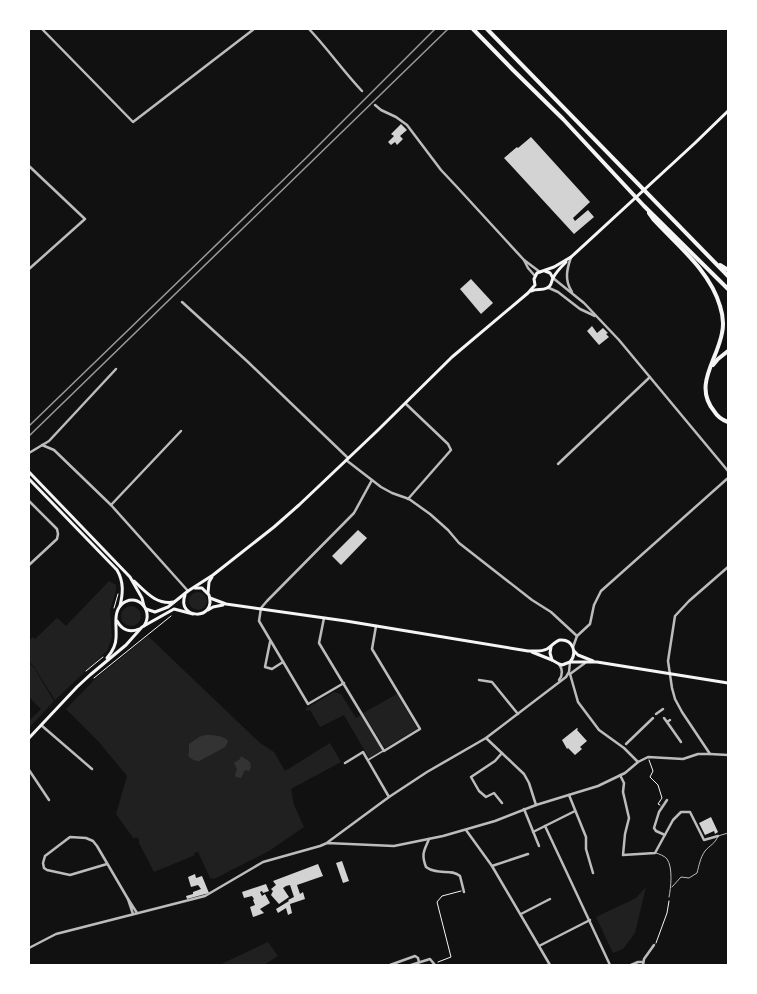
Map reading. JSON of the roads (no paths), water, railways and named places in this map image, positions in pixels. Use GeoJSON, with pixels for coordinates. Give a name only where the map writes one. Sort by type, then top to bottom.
{"type":"FeatureCollection","features":[{"type":"Feature","properties":{"kind":"highway"},"geometry":{"type":"LineString","coordinates":[[473,29],[512,70],[563,119],[643,204],[728,289]]}},
{"type":"Feature","properties":{"kind":"highway"},"geometry":{"type":"LineString","coordinates":[[487,29],[728,276]]}},
{"type":"Feature","properties":{"kind":"highway"},"geometry":{"type":"LineString","coordinates":[[643,204],[654,220],[704,273],[714,289],[723,318],[722,333],[717,351],[705,381],[706,400],[717,415],[728,422]]}},
{"type":"Feature","properties":{"kind":"highway"},"geometry":{"type":"LineString","coordinates":[[712,259],[728,270]]}},
{"type":"Feature","properties":{"kind":"highway"},"geometry":{"type":"LineString","coordinates":[[710,368],[728,351]]}},
{"type":"Feature","properties":{"kind":"main road"},"geometry":{"type":"LineString","coordinates":[[528,293],[537,289],[549,288],[553,278],[571,257],[695,143],[728,110]]}},
{"type":"Feature","properties":{"kind":"main road"},"geometry":{"type":"LineString","coordinates":[[120,606],[127,601],[134,600],[153,612],[159,612],[176,602],[188,591],[213,575],[279,522],[406,404],[452,357],[528,293],[535,285],[535,276],[540,272],[554,268],[571,257]]}},
{"type":"Feature","properties":{"kind":"main road"},"geometry":{"type":"LineString","coordinates":[[545,271],[550,273],[553,278]]}},
{"type":"Feature","properties":{"kind":"main road"},"geometry":{"type":"LineString","coordinates":[[535,283],[538,288],[541,289]]}},
{"type":"Feature","properties":{"kind":"main road"},"geometry":{"type":"LineString","coordinates":[[29,472],[153,599],[165,603],[176,602]]}},
{"type":"Feature","properties":{"kind":"main road"},"geometry":{"type":"LineString","coordinates":[[29,479],[117,570],[121,577],[122,587],[120,606],[117,612],[116,642],[111,653],[102,664]]}},
{"type":"Feature","properties":{"kind":"main road"},"geometry":{"type":"LineString","coordinates":[[208,610],[210,606],[210,598],[208,593],[209,582],[213,575]]}},
{"type":"Feature","properties":{"kind":"main road"},"geometry":{"type":"LineString","coordinates":[[29,738],[77,687],[126,645],[142,627],[147,618],[145,607],[142,598],[130,577]]}},
{"type":"Feature","properties":{"kind":"main road"},"geometry":{"type":"LineString","coordinates":[[193,588],[202,588],[208,593]]}},
{"type":"Feature","properties":{"kind":"main road"},"geometry":{"type":"LineString","coordinates":[[185,594],[184,606],[193,614]]}},
{"type":"Feature","properties":{"kind":"main road"},"geometry":{"type":"LineString","coordinates":[[210,598],[226,604]]}},
{"type":"Feature","properties":{"kind":"main road"},"geometry":{"type":"LineString","coordinates":[[117,620],[120,626],[127,630],[135,631],[174,609],[199,614],[218,605],[226,604],[261,608],[528,651],[562,665],[570,662],[597,662],[728,683]]}},
{"type":"Feature","properties":{"kind":"main road"},"geometry":{"type":"LineString","coordinates":[[528,651],[543,650],[563,640],[570,643],[573,647],[573,657],[570,662]]}},
{"type":"Feature","properties":{"kind":"main road"},"geometry":{"type":"LineString","coordinates":[[552,645],[550,653],[552,660]]}},
{"type":"Feature","properties":{"kind":"main road"},"geometry":{"type":"LineString","coordinates":[[574,651],[581,656],[597,662]]}},
{"type":"Feature","properties":{"kind":"street"},"geometry":{"type":"LineString","coordinates":[[42,29],[133,122],[254,29]]}},
{"type":"Feature","properties":{"kind":"street"},"geometry":{"type":"LineString","coordinates":[[309,29],[332,54],[340,67],[362,91]]}},
{"type":"Feature","properties":{"kind":"street"},"geometry":{"type":"LineString","coordinates":[[375,105],[407,125],[445,174],[524,260],[540,272]]}},
{"type":"Feature","properties":{"kind":"street"},"geometry":{"type":"LineString","coordinates":[[29,166],[85,218],[29,269]]}},
{"type":"Feature","properties":{"kind":"street"},"geometry":{"type":"LineString","coordinates":[[571,257],[567,283],[573,294]]}},
{"type":"Feature","properties":{"kind":"street"},"geometry":{"type":"LineString","coordinates":[[524,260],[528,268],[535,276]]}},
{"type":"Feature","properties":{"kind":"street"},"geometry":{"type":"LineString","coordinates":[[553,278],[584,303],[597,317],[650,377],[728,470]]}},
{"type":"Feature","properties":{"kind":"street"},"geometry":{"type":"LineString","coordinates":[[549,288],[558,292],[580,309],[597,317]]}},
{"type":"Feature","properties":{"kind":"street"},"geometry":{"type":"LineString","coordinates":[[182,302],[248,362],[347,459],[372,480],[392,493],[408,499],[430,514],[448,530],[459,543],[527,596],[556,616],[577,636]]}},
{"type":"Feature","properties":{"kind":"street"},"geometry":{"type":"LineString","coordinates":[[29,453],[36,447],[49,441],[116,369]]}},
{"type":"Feature","properties":{"kind":"street"},"geometry":{"type":"LineString","coordinates":[[558,464],[650,377]]}},
{"type":"Feature","properties":{"kind":"street"},"geometry":{"type":"LineString","coordinates":[[406,404],[451,448],[450,452],[408,499]]}},
{"type":"Feature","properties":{"kind":"street"},"geometry":{"type":"LineString","coordinates":[[110,506],[181,431]]}},
{"type":"Feature","properties":{"kind":"street"},"geometry":{"type":"LineString","coordinates":[[42,445],[54,450],[110,506],[188,591]]}},
{"type":"Feature","properties":{"kind":"street"},"geometry":{"type":"LineString","coordinates":[[573,647],[577,636],[590,624],[594,605],[601,591],[728,478]]}},
{"type":"Feature","properties":{"kind":"street"},"geometry":{"type":"LineString","coordinates":[[344,683],[308,704],[259,623],[261,608],[354,513],[372,480]]}},
{"type":"Feature","properties":{"kind":"street"},"geometry":{"type":"LineString","coordinates":[[29,501],[57,529],[58,534],[57,539],[29,565]]}},
{"type":"Feature","properties":{"kind":"street"},"geometry":{"type":"LineString","coordinates":[[710,754],[682,713],[675,699],[668,661],[675,616],[689,601],[728,567]]}},
{"type":"Feature","properties":{"kind":"street"},"geometry":{"type":"LineString","coordinates":[[324,618],[319,643],[384,751]]}},
{"type":"Feature","properties":{"kind":"street"},"geometry":{"type":"LineString","coordinates":[[368,760],[420,729],[372,649],[376,626]]}},
{"type":"Feature","properties":{"kind":"street"},"geometry":{"type":"LineString","coordinates":[[270,642],[265,667],[272,669],[282,662]]}},
{"type":"Feature","properties":{"kind":"street"},"geometry":{"type":"LineString","coordinates":[[566,677],[569,672],[570,662]]}},
{"type":"Feature","properties":{"kind":"street"},"geometry":{"type":"LineString","coordinates":[[29,948],[56,934],[205,896],[263,862],[328,843],[389,797],[427,772],[486,738],[586,662]]}},
{"type":"Feature","properties":{"kind":"street"},"geometry":{"type":"LineString","coordinates":[[555,685],[560,679],[562,672],[562,668],[559,664]]}},
{"type":"Feature","properties":{"kind":"street"},"geometry":{"type":"LineString","coordinates":[[570,674],[578,702],[599,730],[624,746],[638,762]]}},
{"type":"Feature","properties":{"kind":"street"},"geometry":{"type":"LineString","coordinates":[[479,680],[492,682],[518,714]]}},
{"type":"Feature","properties":{"kind":"street"},"geometry":{"type":"LineString","coordinates":[[656,714],[663,709]]}},
{"type":"Feature","properties":{"kind":"street"},"geometry":{"type":"LineString","coordinates":[[624,746],[653,718]]}},
{"type":"Feature","properties":{"kind":"street"},"geometry":{"type":"LineString","coordinates":[[664,718],[669,721],[681,742]]}},
{"type":"Feature","properties":{"kind":"street"},"geometry":{"type":"LineString","coordinates":[[42,725],[92,769]]}},
{"type":"Feature","properties":{"kind":"street"},"geometry":{"type":"LineString","coordinates":[[486,738],[524,774],[529,783],[536,805]]}},
{"type":"Feature","properties":{"kind":"street"},"geometry":{"type":"LineString","coordinates":[[344,762],[362,752],[389,797]]}},
{"type":"Feature","properties":{"kind":"street"},"geometry":{"type":"LineString","coordinates":[[502,753],[495,760],[471,777],[486,797],[494,792],[502,803]]}},
{"type":"Feature","properties":{"kind":"street"},"geometry":{"type":"LineString","coordinates":[[328,843],[392,846],[429,839],[495,821],[524,809],[598,786],[620,775],[638,762],[648,757],[684,759],[698,754],[728,756]]}},
{"type":"Feature","properties":{"kind":"street"},"geometry":{"type":"LineString","coordinates":[[29,770],[49,800]]}},
{"type":"Feature","properties":{"kind":"street"},"geometry":{"type":"LineString","coordinates":[[620,775],[624,782],[623,792],[629,818],[625,834],[623,855],[655,853],[677,814],[685,811],[690,812],[704,840],[718,836]]}},
{"type":"Feature","properties":{"kind":"street"},"geometry":{"type":"LineString","coordinates":[[568,795],[586,837],[586,849],[593,873]]}},
{"type":"Feature","properties":{"kind":"street"},"geometry":{"type":"LineString","coordinates":[[665,835],[656,831],[654,828],[662,806],[667,800]]}},
{"type":"Feature","properties":{"kind":"street"},"geometry":{"type":"LineString","coordinates":[[524,809],[539,846]]}},
{"type":"Feature","properties":{"kind":"street"},"geometry":{"type":"LineString","coordinates":[[533,832],[575,812]]}},
{"type":"Feature","properties":{"kind":"street"},"geometry":{"type":"LineString","coordinates":[[546,826],[610,965]]}},
{"type":"Feature","properties":{"kind":"street"},"geometry":{"type":"LineString","coordinates":[[466,830],[492,866],[550,965]]}},
{"type":"Feature","properties":{"kind":"street"},"geometry":{"type":"LineString","coordinates":[[107,864],[68,875],[47,870],[43,867],[45,856],[66,840],[74,837],[86,838],[93,841],[97,846],[137,914]]}},
{"type":"Feature","properties":{"kind":"street"},"geometry":{"type":"LineString","coordinates":[[429,839],[422,858],[426,868],[440,872],[451,872],[458,874],[464,891]]}},
{"type":"Feature","properties":{"kind":"street"},"geometry":{"type":"LineString","coordinates":[[492,866],[528,854]]}},
{"type":"Feature","properties":{"kind":"street"},"geometry":{"type":"LineString","coordinates":[[128,899],[133,914]]}},
{"type":"Feature","properties":{"kind":"street"},"geometry":{"type":"LineString","coordinates":[[521,914],[550,899]]}},
{"type":"Feature","properties":{"kind":"street"},"geometry":{"type":"LineString","coordinates":[[540,946],[590,920]]}},
{"type":"Feature","properties":{"kind":"street"},"geometry":{"type":"LineString","coordinates":[[631,965],[638,962],[643,964],[654,945]]}},
{"type":"Feature","properties":{"kind":"street"},"geometry":{"type":"LineString","coordinates":[[390,965],[415,956],[418,958],[419,962]]}},
{"type":"Feature","properties":{"kind":"street"},"geometry":{"type":"LineString","coordinates":[[412,965],[430,959],[434,964]]}},
{"type":"Feature","properties":{"kind":"lane"},"geometry":{"type":"LineString","coordinates":[[672,887],[681,877],[689,878],[697,873],[702,856],[706,850],[716,842],[718,836],[728,833]]}},
{"type":"Feature","properties":{"kind":"lane"},"geometry":{"type":"LineString","coordinates":[[655,853],[667,859],[670,867],[672,887],[669,897]]}},
{"type":"Feature","properties":{"kind":"railway"},"geometry":{"type":"LineString","coordinates":[[29,426],[306,158],[435,29]]}},
{"type":"Feature","properties":{"kind":"railway"},"geometry":{"type":"LineString","coordinates":[[29,436],[448,29]]}}]}
